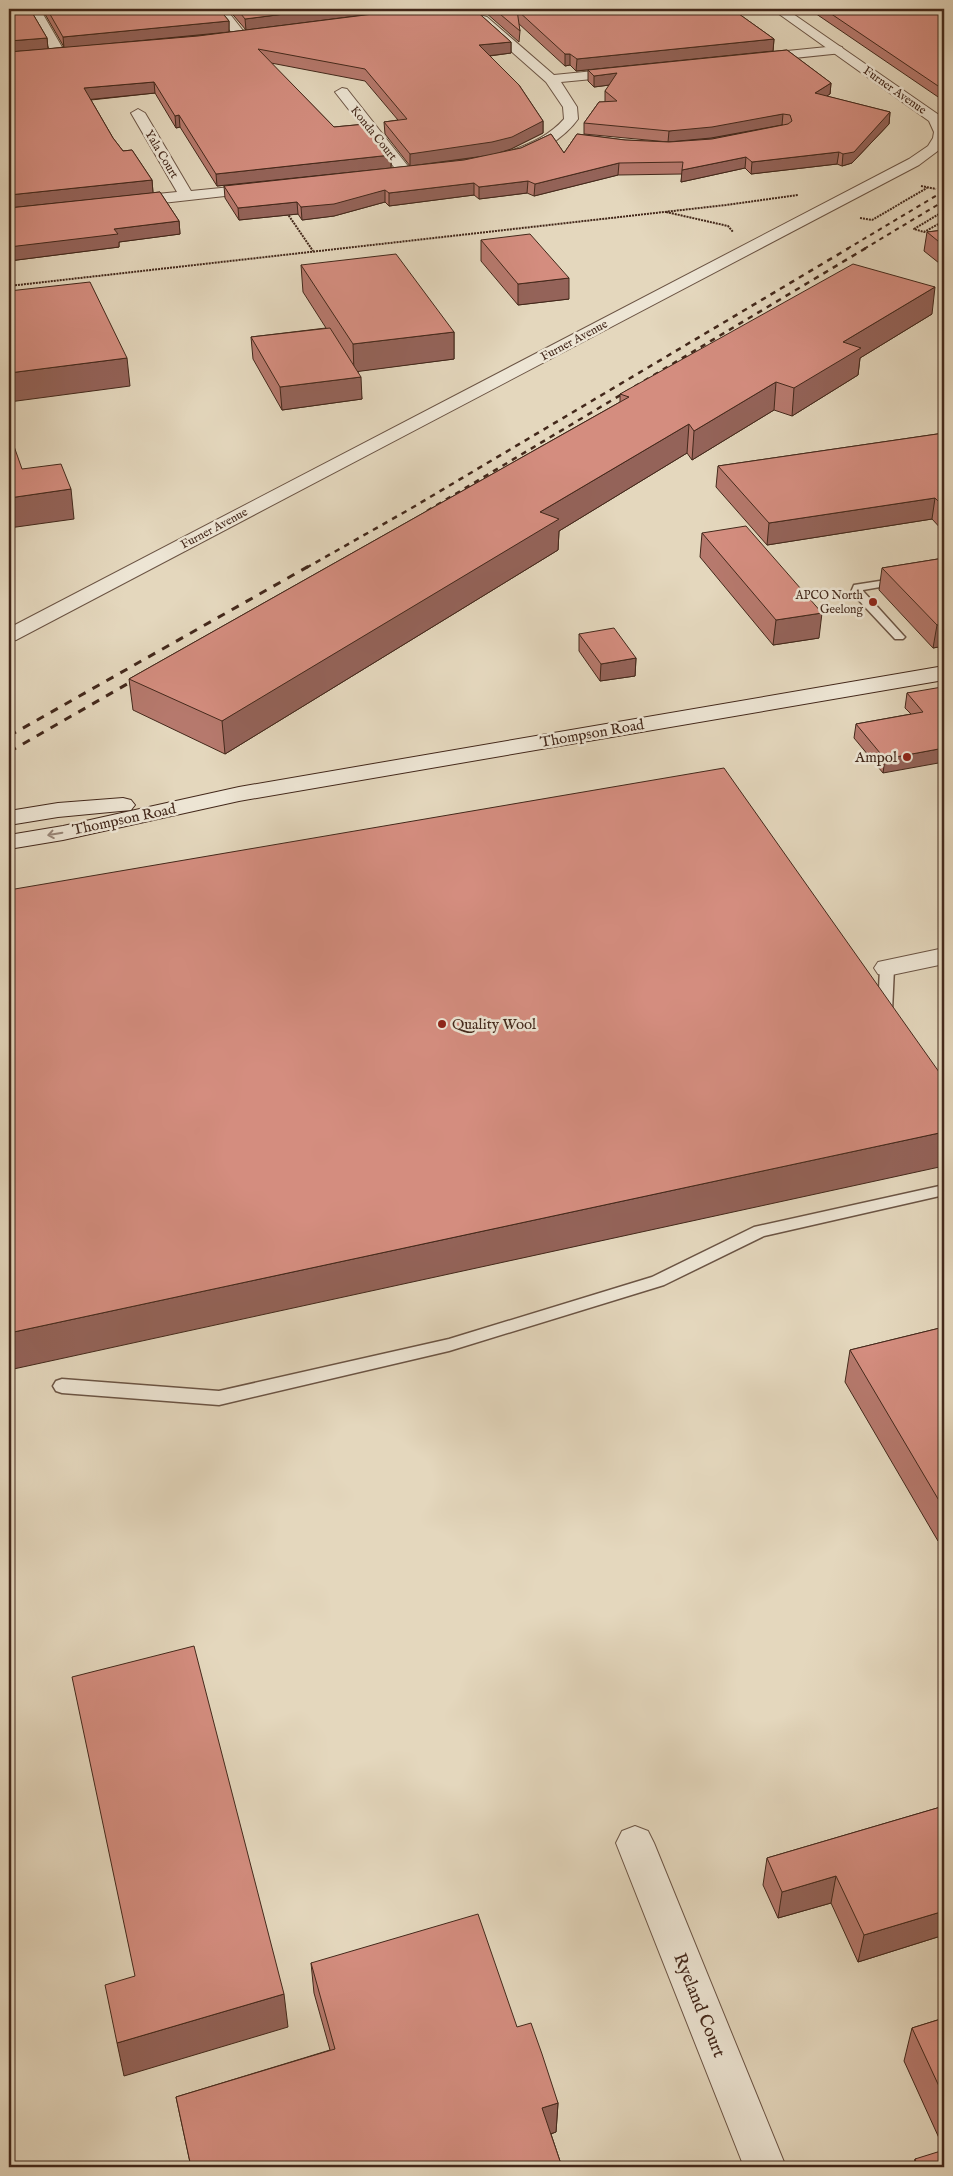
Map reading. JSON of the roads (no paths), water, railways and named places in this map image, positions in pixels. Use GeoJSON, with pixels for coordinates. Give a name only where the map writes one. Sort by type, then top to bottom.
{"type":"FeatureCollection","features":[{"type":"Feature","properties":{"kind":"street"},"geometry":{"type":"LineString","coordinates":[[34,9],[64,54],[43,56]]}},
{"type":"Feature","properties":{"kind":"street"},"geometry":{"type":"LineString","coordinates":[[220,9],[247,36],[225,38]]}},
{"type":"Feature","properties":{"kind":"street","name":"Furner Avenue"},"geometry":{"type":"LineString","coordinates":[[9,636],[914,162],[938,146],[944,135],[942,126],[938,121],[778,9]]}},
{"type":"Feature","properties":{"kind":"street"},"geometry":{"type":"LineString","coordinates":[[477,10],[551,79],[563,94],[570,108],[571,119],[561,132],[542,144],[507,156]]}},
{"type":"Feature","properties":{"kind":"street"},"geometry":{"type":"LineString","coordinates":[[747,59],[837,50]]}},
{"type":"Feature","properties":{"kind":"street"},"geometry":{"type":"LineString","coordinates":[[551,79],[637,70]]}},
{"type":"Feature","properties":{"kind":"street","name":"Konda Court"},"geometry":{"type":"LineString","coordinates":[[342,92],[406,173]]}},
{"type":"Feature","properties":{"kind":"street","name":"Yala Court"},"geometry":{"type":"LineString","coordinates":[[138,113],[187,196]]}},
{"type":"Feature","properties":{"kind":"street"},"geometry":{"type":"LineString","coordinates":[[554,137],[574,139]]}},
{"type":"Feature","properties":{"kind":"street"},"geometry":{"type":"LineString","coordinates":[[388,175],[422,171]]}},
{"type":"Feature","properties":{"kind":"street"},"geometry":{"type":"LineString","coordinates":[[108,204],[276,187]]}},
{"type":"Feature","properties":{"kind":"street","name":"Thompson Road"},"geometry":{"type":"LineString","coordinates":[[9,842],[62,833],[239,794],[944,673]]}},
{"type":"Feature","properties":{"kind":"street","name":"Thompson Road"},"geometry":{"type":"LineString","coordinates":[[9,818],[58,810],[239,794]]}},
{"type":"Feature","properties":{"kind":"street"},"geometry":{"type":"LineString","coordinates":[[887,968],[944,956]]}},
{"type":"Feature","properties":{"kind":"street","name":"Ryeland Court"},"geometry":{"type":"LineString","coordinates":[[635,1843],[765,2167]]}},
{"type":"Feature","properties":{"kind":"lane"},"geometry":{"type":"LineString","coordinates":[[899,637],[857,592],[858,587],[906,580]]}},
{"type":"Feature","properties":{"kind":"lane"},"geometry":{"type":"LineString","coordinates":[[887,968],[884,1011],[895,1026]]}},
{"type":"Feature","properties":{"kind":"lane"},"geometry":{"type":"LineString","coordinates":[[62,1386],[218,1398],[228,1396],[449,1345],[658,1281],[760,1231],[944,1190]]}},
{"type":"Feature","properties":{"kind":"railway"},"geometry":{"type":"LineString","coordinates":[[847,249],[944,191]]}},
{"type":"Feature","properties":{"kind":"railway"},"geometry":{"type":"LineString","coordinates":[[864,249],[944,201]]}},
{"type":"Feature","properties":{"kind":"railway"},"geometry":{"type":"LineString","coordinates":[[306,568],[410,509],[849,248]]}},
{"type":"Feature","properties":{"kind":"railway"},"geometry":{"type":"LineString","coordinates":[[427,511],[866,248]]}},
{"type":"Feature","properties":{"kind":"railway"},"geometry":{"type":"LineString","coordinates":[[9,736],[309,566]]}},
{"type":"Feature","properties":{"kind":"railway"},"geometry":{"type":"LineString","coordinates":[[9,752],[141,676]]}},
{"type":"Feature","properties":{"kind":"place","name":"APCO North Geelong"},"geometry":{"type":"Point","coordinates":[873,602]}},
{"type":"Feature","properties":{"kind":"place","name":"Ampol"},"geometry":{"type":"Point","coordinates":[907,757]}},
{"type":"Feature","properties":{"kind":"place","name":"Quality Wool"},"geometry":{"type":"Point","coordinates":[442,1024]}}]}
